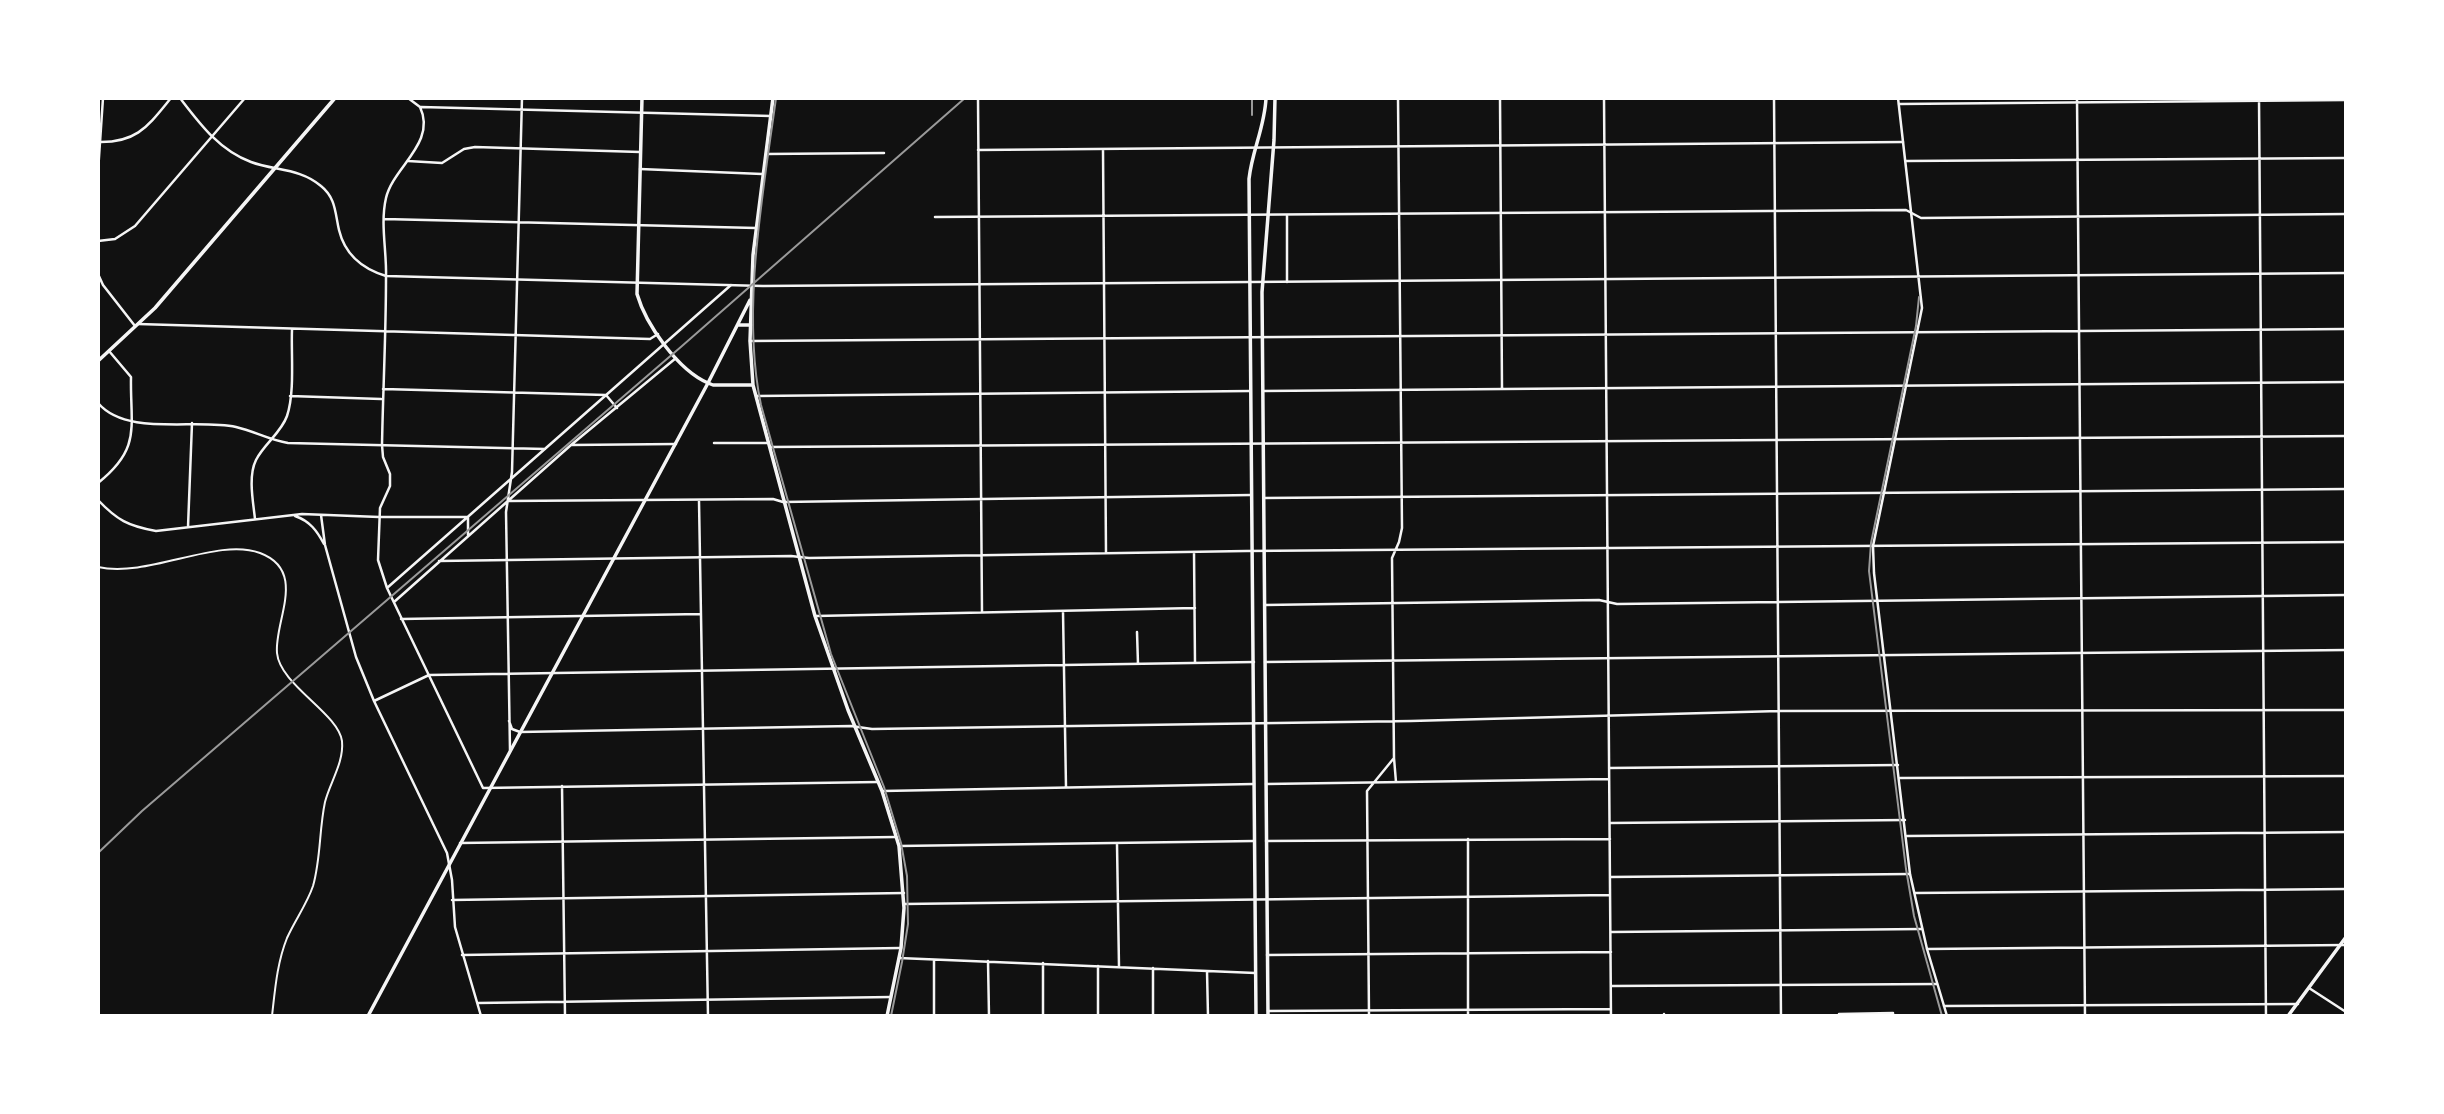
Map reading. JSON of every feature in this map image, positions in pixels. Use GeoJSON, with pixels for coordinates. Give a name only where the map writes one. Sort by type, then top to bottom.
{"type":"FeatureCollection","features":[{"type":"Feature","properties":{"kind":"main road"},"geometry":{"type":"LineString","coordinates":[[98,360],[155,308],[335,98]]}},
{"type":"Feature","properties":{"kind":"main road"},"geometry":{"type":"LineString","coordinates":[[642,98],[636,283],[641,306],[676,358],[698,377],[713,385],[753,385]]}},
{"type":"Feature","properties":{"kind":"main road"},"geometry":{"type":"LineString","coordinates":[[773,98],[756,228],[752,285],[753,385],[815,616],[832,669],[878,782],[899,846],[904,894],[901,948],[887,1016]]}},
{"type":"Feature","properties":{"kind":"main road"},"geometry":{"type":"LineString","coordinates":[[1256,1016],[1249,179],[1266,98]]}},
{"type":"Feature","properties":{"kind":"main road"},"geometry":{"type":"LineString","coordinates":[[1268,1014],[1262,282],[1275,98]]}},
{"type":"Feature","properties":{"kind":"main road"},"geometry":{"type":"LineString","coordinates":[[368,1016],[676,444],[752,297]]}},
{"type":"Feature","properties":{"kind":"main road"},"geometry":{"type":"LineString","coordinates":[[738,325],[751,325]]}},
{"type":"Feature","properties":{"kind":"main road"},"geometry":{"type":"LineString","coordinates":[[2288,1016],[2346,937]]}},
{"type":"Feature","properties":{"kind":"street"},"geometry":{"type":"LineString","coordinates":[[98,172],[103,98]]}},
{"type":"Feature","properties":{"kind":"street"},"geometry":{"type":"LineString","coordinates":[[99,142],[117,142],[140,132],[170,98]]}},
{"type":"Feature","properties":{"kind":"street"},"geometry":{"type":"LineString","coordinates":[[180,98],[211,137],[238,157],[298,172],[323,187],[331,197],[346,248],[357,263],[386,276],[752,285],[2346,273]]}},
{"type":"Feature","properties":{"kind":"street"},"geometry":{"type":"LineString","coordinates":[[98,241],[122,236],[135,226],[245,98]]}},
{"type":"Feature","properties":{"kind":"street"},"geometry":{"type":"LineString","coordinates":[[408,98],[420,107],[424,117],[424,130],[416,150],[393,178],[387,193],[384,219],[386,276],[382,445],[383,457],[390,474],[390,486],[380,508],[378,560],[401,619],[483,788],[878,782]]}},
{"type":"Feature","properties":{"kind":"street"},"geometry":{"type":"LineString","coordinates":[[510,750],[509,560],[506,512],[512,479],[522,98]]}},
{"type":"Feature","properties":{"kind":"street"},"geometry":{"type":"LineString","coordinates":[[978,98],[982,612]]}},
{"type":"Feature","properties":{"kind":"street"},"geometry":{"type":"LineString","coordinates":[[1396,782],[1392,558],[1401,536],[1398,98]]}},
{"type":"Feature","properties":{"kind":"street"},"geometry":{"type":"LineString","coordinates":[[1500,98],[1502,389]]}},
{"type":"Feature","properties":{"kind":"street"},"geometry":{"type":"LineString","coordinates":[[1604,98],[1611,1016]]}},
{"type":"Feature","properties":{"kind":"street"},"geometry":{"type":"LineString","coordinates":[[1774,98],[1782,1016]]}},
{"type":"Feature","properties":{"kind":"street"},"geometry":{"type":"LineString","coordinates":[[1898,98],[1923,308],[1873,546],[1876,600],[1910,874],[1927,949],[1947,1016]]}},
{"type":"Feature","properties":{"kind":"street"},"geometry":{"type":"LineString","coordinates":[[2077,98],[2085,1016]]}},
{"type":"Feature","properties":{"kind":"street"},"geometry":{"type":"LineString","coordinates":[[2259,100],[2266,1016]]}},
{"type":"Feature","properties":{"kind":"street"},"geometry":{"type":"LineString","coordinates":[[1899,104],[2346,100]]}},
{"type":"Feature","properties":{"kind":"street"},"geometry":{"type":"LineString","coordinates":[[420,107],[771,116]]}},
{"type":"Feature","properties":{"kind":"street"},"geometry":{"type":"LineString","coordinates":[[978,150],[1904,142]]}},
{"type":"Feature","properties":{"kind":"street"},"geometry":{"type":"LineString","coordinates":[[408,161],[442,163],[464,149],[475,147],[640,152]]}},
{"type":"Feature","properties":{"kind":"street"},"geometry":{"type":"LineString","coordinates":[[1103,149],[1106,553]]}},
{"type":"Feature","properties":{"kind":"street"},"geometry":{"type":"LineString","coordinates":[[766,154],[884,153]]}},
{"type":"Feature","properties":{"kind":"street"},"geometry":{"type":"LineString","coordinates":[[1906,161],[2346,158]]}},
{"type":"Feature","properties":{"kind":"street"},"geometry":{"type":"LineString","coordinates":[[640,169],[763,174]]}},
{"type":"Feature","properties":{"kind":"street"},"geometry":{"type":"LineString","coordinates":[[935,217],[1906,210],[1920,218],[2346,214]]}},
{"type":"Feature","properties":{"kind":"street"},"geometry":{"type":"LineString","coordinates":[[1287,216],[1287,282]]}},
{"type":"Feature","properties":{"kind":"street"},"geometry":{"type":"LineString","coordinates":[[384,219],[756,228]]}},
{"type":"Feature","properties":{"kind":"street"},"geometry":{"type":"LineString","coordinates":[[98,274],[103,285],[136,325],[650,339],[659,334]]}},
{"type":"Feature","properties":{"kind":"street"},"geometry":{"type":"LineString","coordinates":[[387,588],[733,284]]}},
{"type":"Feature","properties":{"kind":"street"},"geometry":{"type":"LineString","coordinates":[[751,341],[2346,329]]}},
{"type":"Feature","properties":{"kind":"street"},"geometry":{"type":"LineString","coordinates":[[255,519],[254,465],[286,418],[290,396],[292,330]]}},
{"type":"Feature","properties":{"kind":"street"},"geometry":{"type":"LineString","coordinates":[[98,483],[123,459],[130,444],[132,422],[131,377],[109,351]]}},
{"type":"Feature","properties":{"kind":"street"},"geometry":{"type":"LineString","coordinates":[[394,602],[571,445],[676,358]]}},
{"type":"Feature","properties":{"kind":"street"},"geometry":{"type":"LineString","coordinates":[[1263,391],[2346,383]]}},
{"type":"Feature","properties":{"kind":"street"},"geometry":{"type":"LineString","coordinates":[[383,389],[606,396],[617,408]]}},
{"type":"Feature","properties":{"kind":"street"},"geometry":{"type":"LineString","coordinates":[[755,396],[1250,391]]}},
{"type":"Feature","properties":{"kind":"street"},"geometry":{"type":"LineString","coordinates":[[290,396],[383,399]]}},
{"type":"Feature","properties":{"kind":"street"},"geometry":{"type":"LineString","coordinates":[[98,403],[116,417],[132,422],[234,426],[271,440],[288,443],[545,449]]}},
{"type":"Feature","properties":{"kind":"street"},"geometry":{"type":"LineString","coordinates":[[188,527],[192,423]]}},
{"type":"Feature","properties":{"kind":"street"},"geometry":{"type":"LineString","coordinates":[[714,443],[981,446],[2346,436]]}},
{"type":"Feature","properties":{"kind":"street"},"geometry":{"type":"LineString","coordinates":[[571,445],[676,444]]}},
{"type":"Feature","properties":{"kind":"street"},"geometry":{"type":"LineString","coordinates":[[1264,498],[2346,489]]}},
{"type":"Feature","properties":{"kind":"street"},"geometry":{"type":"LineString","coordinates":[[509,501],[773,499],[783,502],[1251,495]]}},
{"type":"Feature","properties":{"kind":"street"},"geometry":{"type":"LineString","coordinates":[[98,500],[113,516],[133,527],[156,531],[292,515],[468,517]]}},
{"type":"Feature","properties":{"kind":"street"},"geometry":{"type":"LineString","coordinates":[[699,500],[708,1016]]}},
{"type":"Feature","properties":{"kind":"street"},"geometry":{"type":"LineString","coordinates":[[292,515],[314,527],[325,545]]}},
{"type":"Feature","properties":{"kind":"street"},"geometry":{"type":"LineString","coordinates":[[321,515],[325,545],[351,642],[374,701],[447,853],[455,927],[481,1016]]}},
{"type":"Feature","properties":{"kind":"street"},"geometry":{"type":"LineString","coordinates":[[468,517],[468,535]]}},
{"type":"Feature","properties":{"kind":"street"},"geometry":{"type":"LineString","coordinates":[[439,561],[2346,542]]}},
{"type":"Feature","properties":{"kind":"street"},"geometry":{"type":"LineString","coordinates":[[98,567],[125,570],[229,550],[252,551],[268,557],[279,569],[287,590],[277,654],[283,668],[302,692],[334,724],[342,739],[341,755],[324,805],[319,861],[312,889],[281,958],[272,1016]]}},
{"type":"Feature","properties":{"kind":"street"},"geometry":{"type":"LineString","coordinates":[[1194,552],[1195,663]]}},
{"type":"Feature","properties":{"kind":"street"},"geometry":{"type":"LineString","coordinates":[[1265,605],[1599,600],[1617,604],[1777,603],[2346,595]]}},
{"type":"Feature","properties":{"kind":"street"},"geometry":{"type":"LineString","coordinates":[[815,616],[1195,608]]}},
{"type":"Feature","properties":{"kind":"street"},"geometry":{"type":"LineString","coordinates":[[1063,611],[1066,787]]}},
{"type":"Feature","properties":{"kind":"street"},"geometry":{"type":"LineString","coordinates":[[401,619],[701,614]]}},
{"type":"Feature","properties":{"kind":"street"},"geometry":{"type":"LineString","coordinates":[[1137,632],[1138,664]]}},
{"type":"Feature","properties":{"kind":"street"},"geometry":{"type":"LineString","coordinates":[[1265,662],[2346,650]]}},
{"type":"Feature","properties":{"kind":"street"},"geometry":{"type":"LineString","coordinates":[[374,701],[429,675],[1254,662]]}},
{"type":"Feature","properties":{"kind":"street"},"geometry":{"type":"LineString","coordinates":[[509,721],[512,729],[520,732],[1394,721],[1779,711],[2346,710]]}},
{"type":"Feature","properties":{"kind":"street"},"geometry":{"type":"LineString","coordinates":[[1369,1016],[1367,791],[1394,758]]}},
{"type":"Feature","properties":{"kind":"street"},"geometry":{"type":"LineString","coordinates":[[1609,768],[1898,765]]}},
{"type":"Feature","properties":{"kind":"street"},"geometry":{"type":"LineString","coordinates":[[1900,778],[2346,776]]}},
{"type":"Feature","properties":{"kind":"street"},"geometry":{"type":"LineString","coordinates":[[1266,784],[1609,779]]}},
{"type":"Feature","properties":{"kind":"street"},"geometry":{"type":"LineString","coordinates":[[881,791],[1254,784]]}},
{"type":"Feature","properties":{"kind":"street"},"geometry":{"type":"LineString","coordinates":[[562,786],[565,1016]]}},
{"type":"Feature","properties":{"kind":"street"},"geometry":{"type":"LineString","coordinates":[[1610,823],[1905,820]]}},
{"type":"Feature","properties":{"kind":"street"},"geometry":{"type":"LineString","coordinates":[[1907,836],[2346,832]]}},
{"type":"Feature","properties":{"kind":"street"},"geometry":{"type":"LineString","coordinates":[[460,843],[896,837]]}},
{"type":"Feature","properties":{"kind":"street"},"geometry":{"type":"LineString","coordinates":[[1468,839],[1468,1016]]}},
{"type":"Feature","properties":{"kind":"street"},"geometry":{"type":"LineString","coordinates":[[1266,841],[1610,839]]}},
{"type":"Feature","properties":{"kind":"street"},"geometry":{"type":"LineString","coordinates":[[899,846],[1254,841]]}},
{"type":"Feature","properties":{"kind":"street"},"geometry":{"type":"LineString","coordinates":[[1117,843],[1119,967]]}},
{"type":"Feature","properties":{"kind":"street"},"geometry":{"type":"LineString","coordinates":[[1610,877],[1910,874]]}},
{"type":"Feature","properties":{"kind":"street"},"geometry":{"type":"LineString","coordinates":[[1913,893],[2346,889]]}},
{"type":"Feature","properties":{"kind":"street"},"geometry":{"type":"LineString","coordinates":[[452,900],[904,894]]}},
{"type":"Feature","properties":{"kind":"street"},"geometry":{"type":"LineString","coordinates":[[904,904],[1610,895]]}},
{"type":"Feature","properties":{"kind":"street"},"geometry":{"type":"LineString","coordinates":[[1611,932],[1922,929]]}},
{"type":"Feature","properties":{"kind":"street"},"geometry":{"type":"LineString","coordinates":[[1927,949],[2346,946]]}},
{"type":"Feature","properties":{"kind":"street"},"geometry":{"type":"LineString","coordinates":[[462,955],[901,948]]}},
{"type":"Feature","properties":{"kind":"street"},"geometry":{"type":"LineString","coordinates":[[1268,955],[1611,952]]}},
{"type":"Feature","properties":{"kind":"street"},"geometry":{"type":"LineString","coordinates":[[899,958],[1255,973]]}},
{"type":"Feature","properties":{"kind":"street"},"geometry":{"type":"LineString","coordinates":[[933,959],[934,1016]]}},
{"type":"Feature","properties":{"kind":"street"},"geometry":{"type":"LineString","coordinates":[[988,961],[989,1016]]}},
{"type":"Feature","properties":{"kind":"street"},"geometry":{"type":"LineString","coordinates":[[1043,963],[1044,1016]]}},
{"type":"Feature","properties":{"kind":"street"},"geometry":{"type":"LineString","coordinates":[[1098,966],[1098,1016]]}},
{"type":"Feature","properties":{"kind":"street"},"geometry":{"type":"LineString","coordinates":[[1153,968],[1153,1016]]}},
{"type":"Feature","properties":{"kind":"street"},"geometry":{"type":"LineString","coordinates":[[1207,971],[1208,1016]]}},
{"type":"Feature","properties":{"kind":"street"},"geometry":{"type":"LineString","coordinates":[[1611,986],[1938,984]]}},
{"type":"Feature","properties":{"kind":"street"},"geometry":{"type":"LineString","coordinates":[[2309,988],[2346,1012]]}},
{"type":"Feature","properties":{"kind":"street"},"geometry":{"type":"LineString","coordinates":[[477,1003],[891,997]]}},
{"type":"Feature","properties":{"kind":"street"},"geometry":{"type":"LineString","coordinates":[[1944,1006],[2298,1004]]}},
{"type":"Feature","properties":{"kind":"street"},"geometry":{"type":"LineString","coordinates":[[1268,1014],[1316,1011],[1611,1009]]}},
{"type":"Feature","properties":{"kind":"street"},"geometry":{"type":"LineString","coordinates":[[1316,1011],[1316,1016]]}},
{"type":"Feature","properties":{"kind":"street"},"geometry":{"type":"LineString","coordinates":[[1839,1015],[1893,1015]]}},
{"type":"Feature","properties":{"kind":"railway"},"geometry":{"type":"LineString","coordinates":[[776,98],[756,252],[753,330],[755,368],[761,405],[831,654],[884,787],[901,843],[907,876],[908,924],[891,1016]]}},
{"type":"Feature","properties":{"kind":"railway"},"geometry":{"type":"LineString","coordinates":[[98,853],[142,811],[682,346],[965,98]]}},
{"type":"Feature","properties":{"kind":"railway"},"geometry":{"type":"LineString","coordinates":[[1252,98],[1252,115]]}},
{"type":"Feature","properties":{"kind":"railway"},"geometry":{"type":"LineString","coordinates":[[1919,297],[1916,326],[1871,543],[1869,571],[1906,869],[1914,916],[1942,1016]]}}]}
